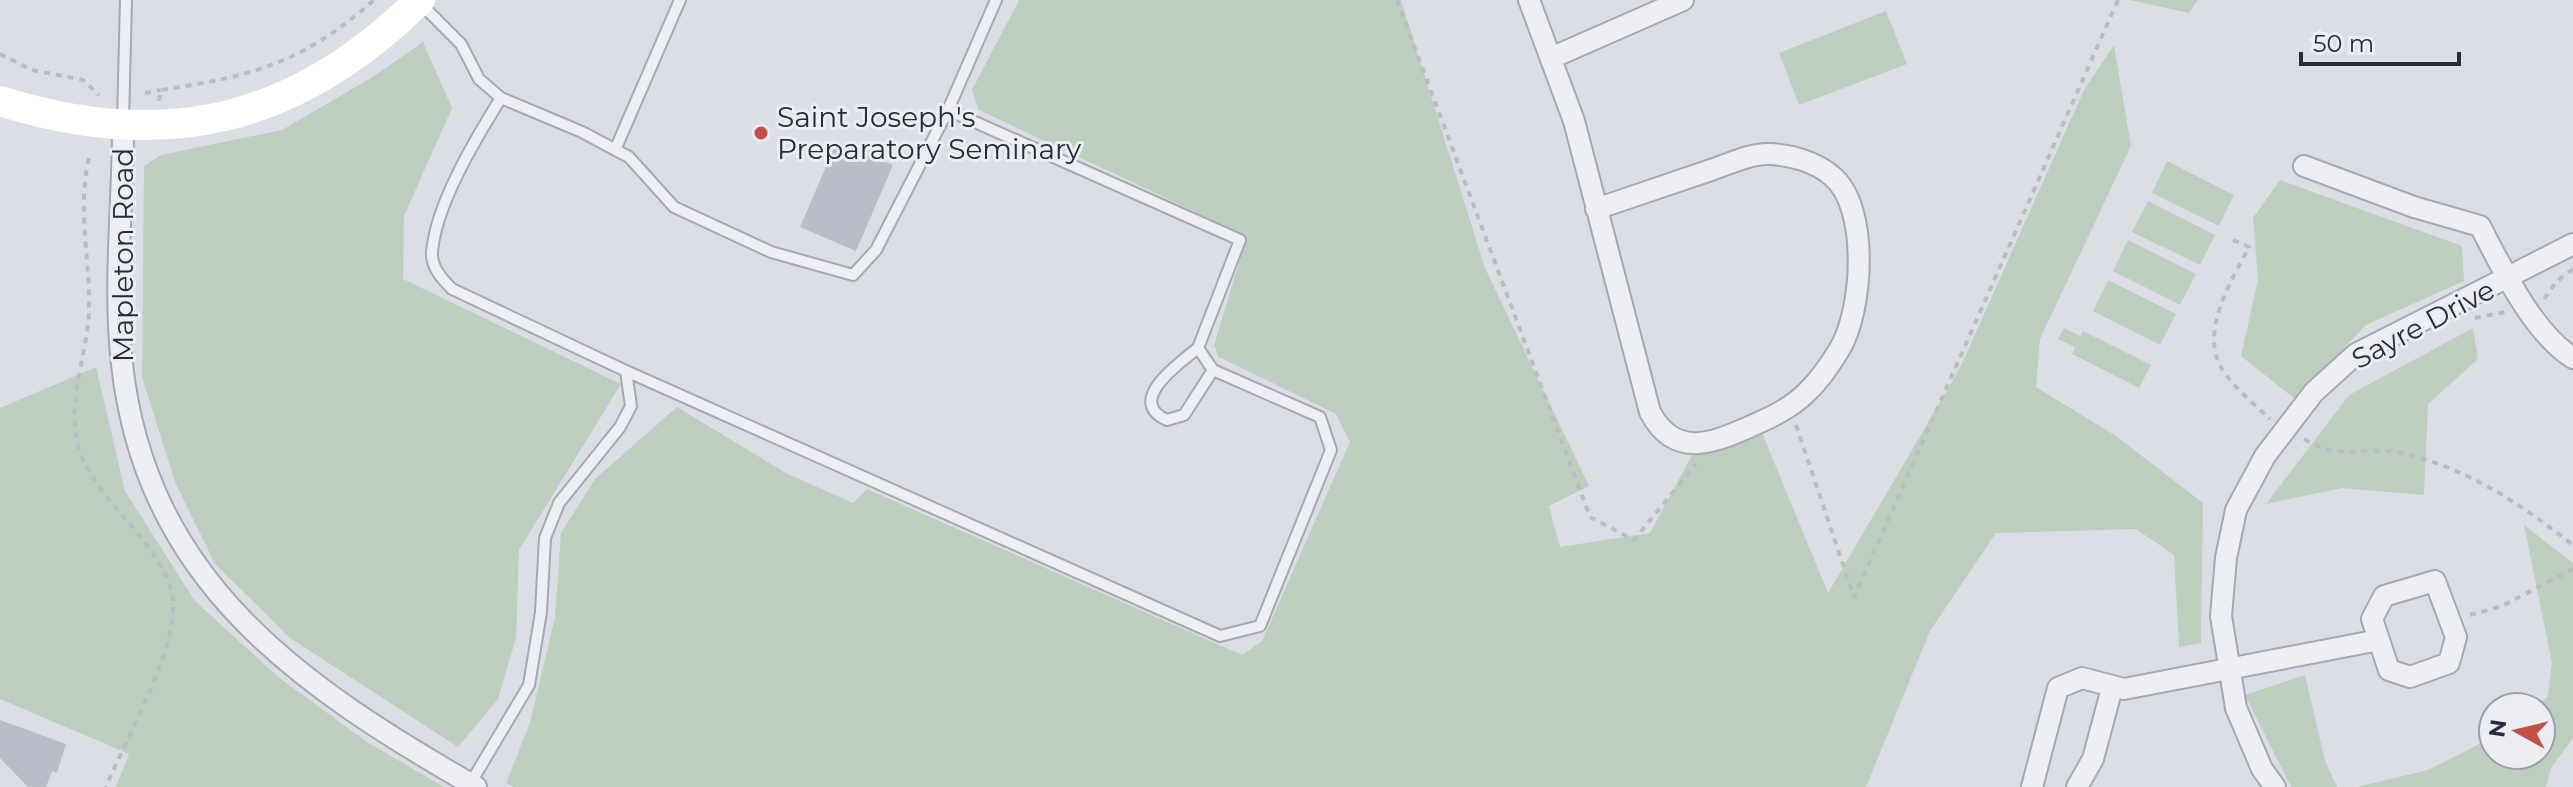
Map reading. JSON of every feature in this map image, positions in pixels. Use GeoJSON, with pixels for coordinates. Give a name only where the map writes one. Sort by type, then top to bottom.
{"type":"FeatureCollection","features":[{"type":"Feature","properties":{"kind":"street"},"geometry":{"type":"LineString","coordinates":[[1529,0],[1574,121],[1596,209],[1650,412],[1666,434],[1681,441],[1713,443],[1790,406],[1807,393],[1842,346],[1858,291],[1857,233],[1850,206],[1835,177],[1812,163],[1768,154],[1596,209]]}},
{"type":"Feature","properties":{"kind":"street"},"geometry":{"type":"LineString","coordinates":[[1551,58],[1683,0]]}},
{"type":"Feature","properties":{"kind":"street"},"geometry":{"type":"LineString","coordinates":[[123,127],[204,121],[258,108],[340,67],[419,1]]}},
{"type":"Feature","properties":{"kind":"street","name":"Mapleton Road"},"geometry":{"type":"LineString","coordinates":[[0,101],[48,116],[123,127],[122,363],[131,418],[144,463],[175,532],[199,570],[269,649],[359,715],[473,786]]}},
{"type":"Feature","properties":{"kind":"street","name":"Sayre Drive"},"geometry":{"type":"LineString","coordinates":[[2304,166],[2414,207],[2480,226],[2508,279],[2530,311],[2558,349],[2573,358]]}},
{"type":"Feature","properties":{"kind":"street","name":"Sayre Drive"},"geometry":{"type":"LineString","coordinates":[[2275,787],[2262,769],[2236,708],[2221,616],[2226,558],[2236,510],[2265,456],[2293,438],[2314,392],[2356,354],[2573,244]]}},
{"type":"Feature","properties":{"kind":"street"},"geometry":{"type":"LineString","coordinates":[[2438,584],[2456,637],[2449,663],[2410,677],[2389,670],[2379,640],[2372,619],[2384,596],[2438,584]]}},
{"type":"Feature","properties":{"kind":"street"},"geometry":{"type":"LineString","coordinates":[[2032,787],[2058,688],[2082,678],[2124,689],[2379,640]]}},
{"type":"Feature","properties":{"kind":"street"},"geometry":{"type":"LineString","coordinates":[[2077,787],[2093,759],[2112,688]]}},
{"type":"Feature","properties":{"kind":"lane"},"geometry":{"type":"LineString","coordinates":[[123,127],[126,0]]}},
{"type":"Feature","properties":{"kind":"lane"},"geometry":{"type":"LineString","coordinates":[[615,150],[680,0]]}},
{"type":"Feature","properties":{"kind":"lane"},"geometry":{"type":"LineString","coordinates":[[419,1],[461,44],[479,79],[501,98],[629,157],[674,207],[771,252],[853,275],[876,250],[948,110],[996,0]]}},
{"type":"Feature","properties":{"kind":"lane"},"geometry":{"type":"LineString","coordinates":[[501,98],[475,140],[441,219],[432,254],[439,277],[452,289],[626,371],[1220,636],[1260,626],[1331,450],[1320,417],[1213,370],[1198,348]]}},
{"type":"Feature","properties":{"kind":"lane"},"geometry":{"type":"LineString","coordinates":[[948,110],[1240,240],[1198,348],[1156,385],[1152,402],[1154,411],[1167,420],[1184,415],[1213,370]]}},
{"type":"Feature","properties":{"kind":"lane"},"geometry":{"type":"LineString","coordinates":[[473,786],[529,685],[541,612],[545,538],[559,503],[620,427],[631,406],[626,371]]}},
{"type":"Feature","properties":{"kind":"path"},"geometry":{"type":"LineString","coordinates":[[145,93],[242,77],[283,63],[343,28],[374,0]]}},
{"type":"Feature","properties":{"kind":"path"},"geometry":{"type":"LineString","coordinates":[[1397,0],[1590,517],[1634,540],[1713,443]]}},
{"type":"Feature","properties":{"kind":"path"},"geometry":{"type":"LineString","coordinates":[[1790,406],[1854,597],[2118,0]]}},
{"type":"Feature","properties":{"kind":"path"},"geometry":{"type":"LineString","coordinates":[[0,54],[32,70],[83,80],[99,95]]}},
{"type":"Feature","properties":{"kind":"path"},"geometry":{"type":"LineString","coordinates":[[158,103],[161,90]]}},
{"type":"Feature","properties":{"kind":"path"},"geometry":{"type":"LineString","coordinates":[[89,158],[81,189],[89,303],[87,343],[72,418],[80,453],[95,481],[152,554],[164,575],[172,595],[173,617],[156,672],[106,787]]}},
{"type":"Feature","properties":{"kind":"path"},"geometry":{"type":"LineString","coordinates":[[2233,240],[2249,247],[2218,317],[2215,351],[2222,369],[2240,391],[2293,438],[2347,454],[2398,452],[2461,473],[2503,492],[2573,545]]}},
{"type":"Feature","properties":{"kind":"path"},"geometry":{"type":"LineString","coordinates":[[2472,318],[2506,312],[2511,320],[2530,311],[2573,269]]}},
{"type":"Feature","properties":{"kind":"path"},"geometry":{"type":"LineString","coordinates":[[2293,438],[2308,427]]}},
{"type":"Feature","properties":{"kind":"path"},"geometry":{"type":"LineString","coordinates":[[2458,619],[2502,606],[2573,569]]}},
{"type":"Feature","properties":{"kind":"green space"},"geometry":{"type":"Polygon","coordinates":[[[1019,0],[1401,0],[1485,268],[1589,486],[1549,506],[1560,547],[1650,533],[1699,442],[1758,423],[1828,593],[1960,368],[2084,90],[2114,45],[2131,146],[2040,339],[2036,387],[2116,436],[2203,503],[2201,643],[2179,647],[2174,555],[2136,529],[1996,533],[1930,631],[1866,787],[514,787],[506,783],[530,723],[555,617],[561,533],[595,479],[677,407],[786,473],[853,503],[867,489],[1242,655],[1262,641],[1350,442],[1336,414],[1219,357],[1214,345],[1245,243],[1223,225],[979,110],[972,90],[1019,0]]]}},
{"type":"Feature","properties":{"kind":"green space"},"geometry":{"type":"Polygon","coordinates":[[[2130,0],[2198,0],[2189,13],[2130,0]]]}},
{"type":"Feature","properties":{"kind":"green space"},"geometry":{"type":"Polygon","coordinates":[[[1886,11],[1907,64],[1799,105],[1779,53],[1886,11]]]}},
{"type":"Feature","properties":{"kind":"green space"},"geometry":{"type":"Polygon","coordinates":[[[423,42],[452,108],[404,216],[403,279],[621,384],[519,550],[516,638],[498,699],[458,747],[290,638],[215,564],[175,482],[142,377],[144,166],[161,155],[282,130],[371,78],[423,42]]]}},
{"type":"Feature","properties":{"kind":"green space"},"geometry":{"type":"Polygon","coordinates":[[[2167,161],[2234,195],[2219,226],[2152,193],[2167,161]]]}},
{"type":"Feature","properties":{"kind":"green space"},"geometry":{"type":"Polygon","coordinates":[[[2280,180],[2462,246],[2464,281],[2366,325],[2295,399],[2241,356],[2258,280],[2253,218],[2280,180]]]}},
{"type":"Feature","properties":{"kind":"green space"},"geometry":{"type":"Polygon","coordinates":[[[2148,201],[2215,235],[2200,265],[2132,232],[2148,201]]]}},
{"type":"Feature","properties":{"kind":"green space"},"geometry":{"type":"Polygon","coordinates":[[[2128,240],[2196,274],[2180,305],[2113,271],[2128,240]]]}},
{"type":"Feature","properties":{"kind":"green space"},"geometry":{"type":"Polygon","coordinates":[[[2108,280],[2176,314],[2160,345],[2093,311],[2108,280]]]}},
{"type":"Feature","properties":{"kind":"green space"},"geometry":{"type":"Polygon","coordinates":[[[2064,328],[2080,336],[2083,331],[2151,365],[2139,388],[2072,354],[2075,347],[2058,339],[2064,328]]]}},
{"type":"Feature","properties":{"kind":"green space"},"geometry":{"type":"Polygon","coordinates":[[[2473,328],[2478,359],[2428,404],[2424,495],[2342,488],[2266,504],[2349,395],[2473,328]]]}},
{"type":"Feature","properties":{"kind":"green space"},"geometry":{"type":"Polygon","coordinates":[[[96,367],[125,491],[195,601],[277,676],[367,742],[444,787],[116,787],[129,754],[0,699],[0,408],[96,367]]]}},
{"type":"Feature","properties":{"kind":"green space"},"geometry":{"type":"Polygon","coordinates":[[[2524,525],[2573,563],[2573,738],[2557,760],[2557,691],[2549,691],[2552,663],[2524,525]]]}},
{"type":"Feature","properties":{"kind":"green space"},"geometry":{"type":"Polygon","coordinates":[[[2305,675],[2325,761],[2337,787],[2291,787],[2245,695],[2305,675]]]}},
{"type":"Feature","properties":{"kind":"green space"},"geometry":{"type":"Polygon","coordinates":[[[2477,745],[2477,771],[2550,771],[2546,787],[2357,787],[2428,770],[2477,745]]]}},
{"type":"Feature","properties":{"kind":"building"},"geometry":{"type":"Polygon","coordinates":[[[837,141],[893,165],[856,251],[800,227],[837,141]]]}},
{"type":"Feature","properties":{"kind":"building"},"geometry":{"type":"Polygon","coordinates":[[[0,720],[66,744],[57,773],[52,771],[46,787],[28,787],[0,758],[0,720]]]}},
{"type":"Feature","properties":{"kind":"place","name":"Saint Joseph's Preparatory Seminary"},"geometry":{"type":"Point","coordinates":[761,133]}}]}
